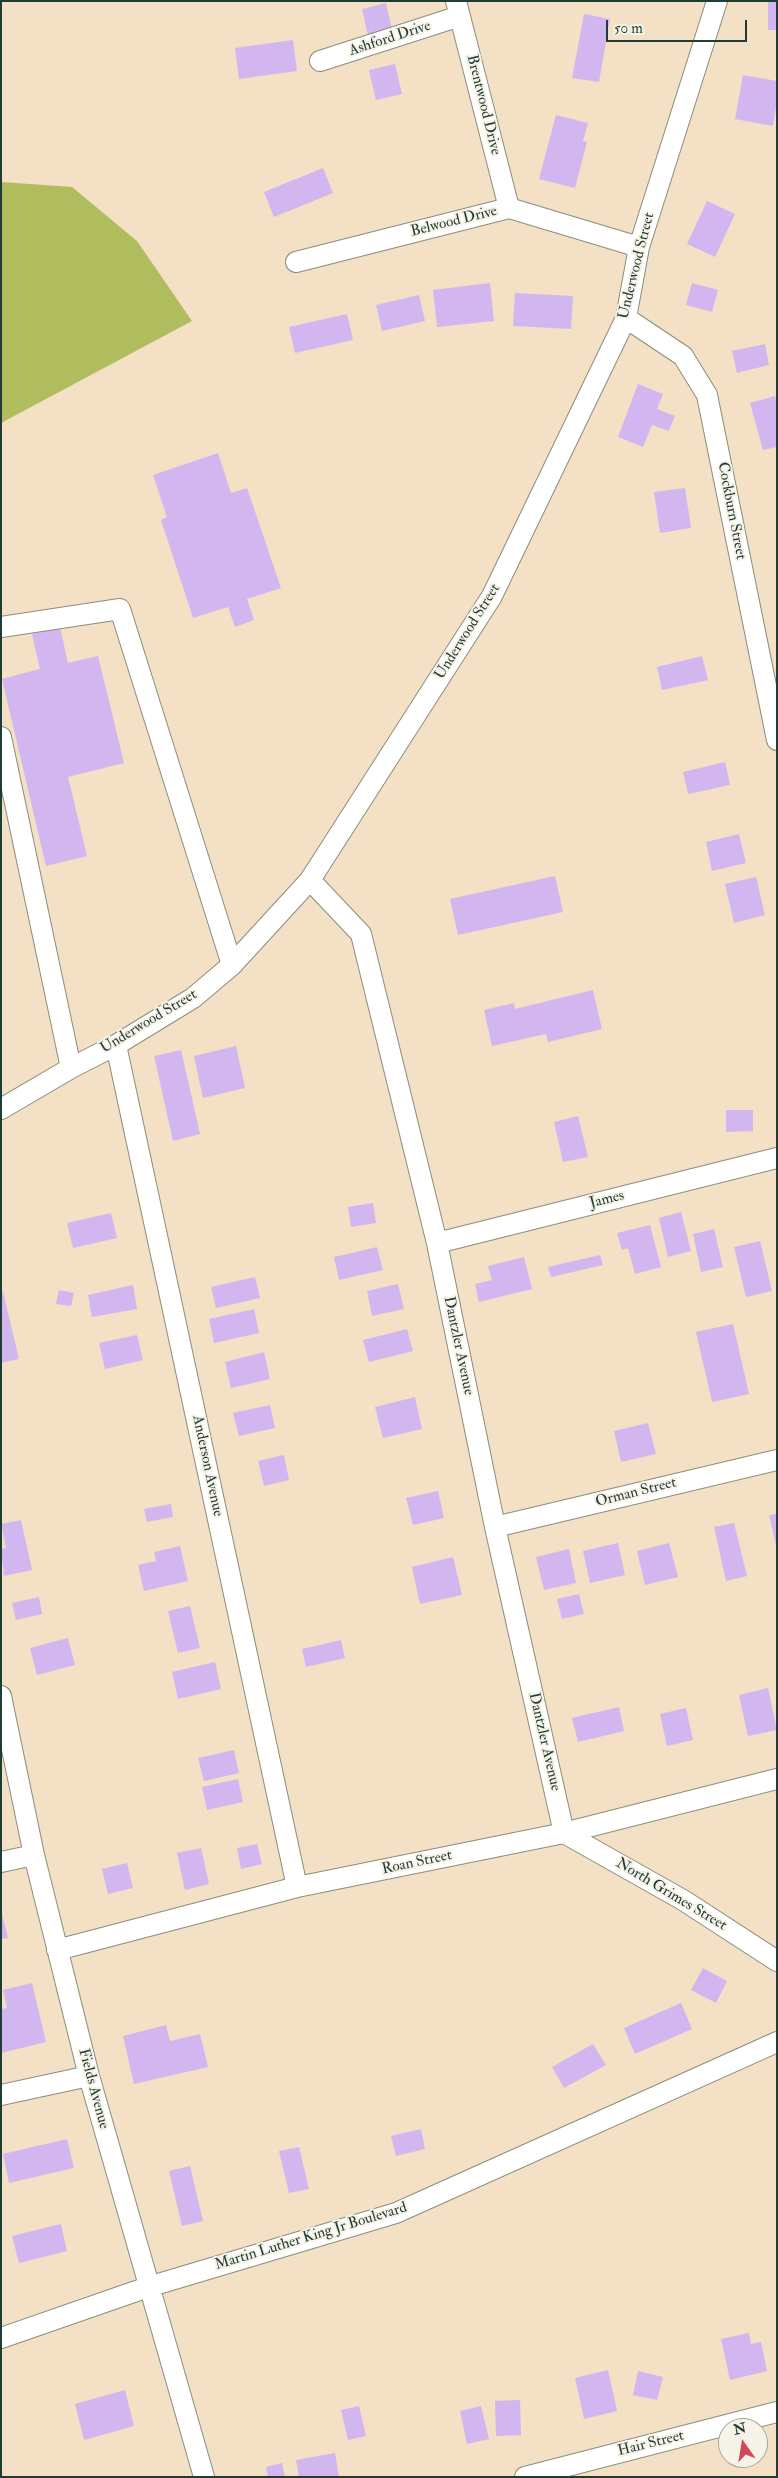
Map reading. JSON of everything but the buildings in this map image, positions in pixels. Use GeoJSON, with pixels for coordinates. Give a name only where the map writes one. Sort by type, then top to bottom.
{"type":"FeatureCollection","features":[{"type":"Feature","properties":{"kind":"street","name":"Underwood Street"},"geometry":{"type":"LineString","coordinates":[[1,1109],[70,1068],[116,1045],[192,998],[232,965],[310,880],[492,596],[626,318],[640,247],[717,1]]}},
{"type":"Feature","properties":{"kind":"street","name":"Ashford Drive"},"geometry":{"type":"LineString","coordinates":[[320,61],[458,9]]}},
{"type":"Feature","properties":{"kind":"street","name":"Brentwood Drive"},"geometry":{"type":"LineString","coordinates":[[458,9],[510,208]]}},
{"type":"Feature","properties":{"kind":"street","name":"Belwood Drive"},"geometry":{"type":"LineString","coordinates":[[296,262],[510,208],[640,247]]}},
{"type":"Feature","properties":{"kind":"street","name":"Cockburn Street"},"geometry":{"type":"LineString","coordinates":[[626,318],[683,356],[707,395],[777,740]]}},
{"type":"Feature","properties":{"kind":"street"},"geometry":{"type":"LineString","coordinates":[[1,627],[120,609],[232,965]]}},
{"type":"Feature","properties":{"kind":"street"},"geometry":{"type":"LineString","coordinates":[[1,737],[70,1068]]}},
{"type":"Feature","properties":{"kind":"street","name":"Dantzler Avenue"},"geometry":{"type":"LineString","coordinates":[[310,880],[361,934],[437,1243],[495,1527],[564,1833]]}},
{"type":"Feature","properties":{"kind":"street","name":"Anderson Avenue"},"geometry":{"type":"LineString","coordinates":[[116,1045],[297,1887]]}},
{"type":"Feature","properties":{"kind":"street","name":"James"},"geometry":{"type":"LineString","coordinates":[[437,1243],[777,1158]]}},
{"type":"Feature","properties":{"kind":"street","name":"Orman Street"},"geometry":{"type":"LineString","coordinates":[[495,1527],[777,1460]]}},
{"type":"Feature","properties":{"kind":"street","name":"Fields Avenue"},"geometry":{"type":"LineString","coordinates":[[1,1696],[34,1855],[89,2076],[204,2477]]}},
{"type":"Feature","properties":{"kind":"street","name":"Roan Street"},"geometry":{"type":"LineString","coordinates":[[57,1950],[297,1887],[564,1833],[777,1779]]}},
{"type":"Feature","properties":{"kind":"street","name":"North Grimes Street"},"geometry":{"type":"LineString","coordinates":[[564,1833],[683,1900],[777,1961]]}},
{"type":"Feature","properties":{"kind":"street"},"geometry":{"type":"LineString","coordinates":[[1,1862],[34,1855]]}},
{"type":"Feature","properties":{"kind":"street","name":"Martin Luther King Jr Boulevard"},"geometry":{"type":"LineString","coordinates":[[1,2338],[148,2287],[396,2213],[777,2042]]}},
{"type":"Feature","properties":{"kind":"street"},"geometry":{"type":"LineString","coordinates":[[1,2095],[89,2076]]}},
{"type":"Feature","properties":{"kind":"street","name":"Hair Street"},"geometry":{"type":"LineString","coordinates":[[525,2477],[777,2412]]}},
{"type":"Feature","properties":{"kind":"green space"},"geometry":{"type":"Polygon","coordinates":[[[1,182],[72,187],[137,241],[192,321],[1,423],[1,182]]]}}]}
